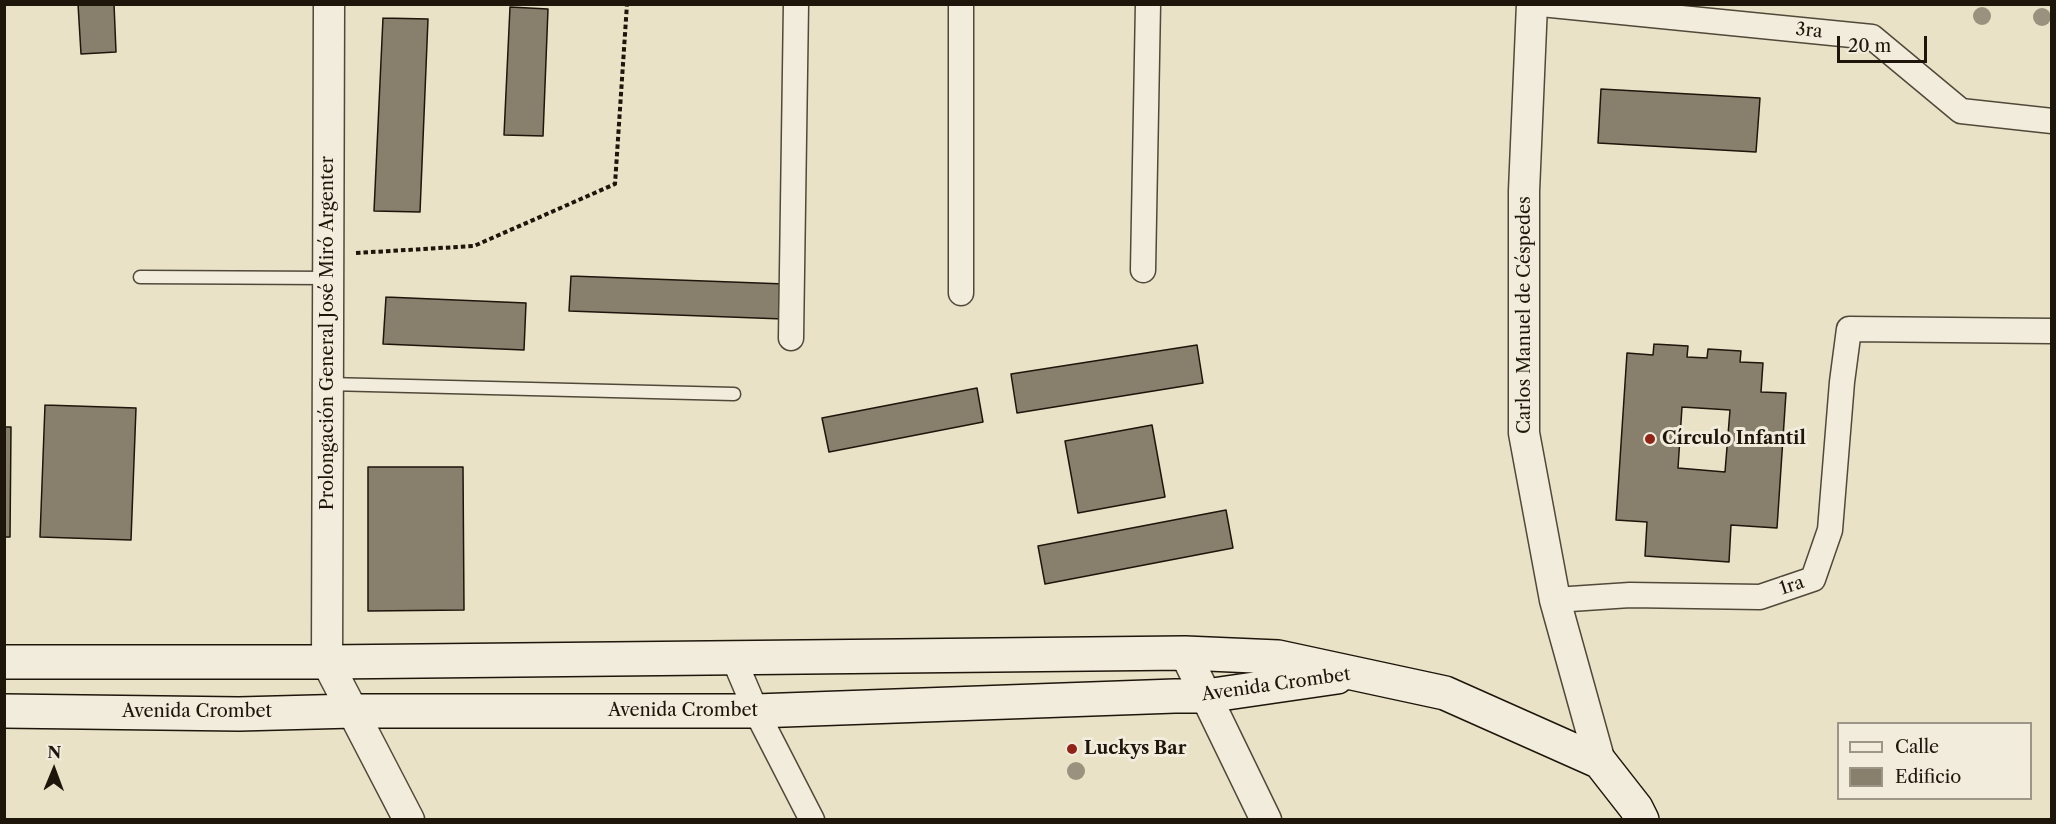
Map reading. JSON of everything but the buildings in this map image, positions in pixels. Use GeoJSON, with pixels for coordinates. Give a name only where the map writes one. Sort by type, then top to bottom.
{"type":"FeatureCollection","features":[{"type":"Feature","properties":{"kind":"main road","name":"Avenida Crombet"},"geometry":{"type":"LineString","coordinates":[[4,662],[327,662],[1185,653],[1278,657],[1445,693],[1600,762]]}},
{"type":"Feature","properties":{"kind":"main road","name":"Avenida Crombet"},"geometry":{"type":"LineString","coordinates":[[4,711],[239,714],[353,711],[756,711],[1206,696],[1359,673]]}},
{"type":"Feature","properties":{"kind":"main road","name":"Carlos Manuel de Céspedes"},"geometry":{"type":"LineString","coordinates":[[1600,762],[1642,819]]}},
{"type":"Feature","properties":{"kind":"street","name":"Prolongación General José Miró Argenter"},"geometry":{"type":"LineString","coordinates":[[327,662],[329,4]]}},
{"type":"Feature","properties":{"kind":"street"},"geometry":{"type":"LineString","coordinates":[[791,338],[795,4]]}},
{"type":"Feature","properties":{"kind":"street"},"geometry":{"type":"LineString","coordinates":[[961,4],[961,293]]}},
{"type":"Feature","properties":{"kind":"street"},"geometry":{"type":"LineString","coordinates":[[1143,270],[1148,4]]}},
{"type":"Feature","properties":{"kind":"street","name":"Carlos Manuel de Céspedes"},"geometry":{"type":"LineString","coordinates":[[1532,4],[1524,191],[1524,433],[1555,600],[1600,762]]}},
{"type":"Feature","properties":{"kind":"street","name":"3ra"},"geometry":{"type":"LineString","coordinates":[[1541,4],[1872,37],[1961,111],[2052,121]]}},
{"type":"Feature","properties":{"kind":"street","name":"1ra"},"geometry":{"type":"LineString","coordinates":[[1555,600],[1630,595],[1760,597],[1813,579],[1830,530],[1842,382],[1849,329],[2052,331]]}},
{"type":"Feature","properties":{"kind":"street"},"geometry":{"type":"LineString","coordinates":[[1185,653],[1266,819]]}},
{"type":"Feature","properties":{"kind":"street"},"geometry":{"type":"LineString","coordinates":[[733,657],[756,711],[812,819]]}},
{"type":"Feature","properties":{"kind":"street"},"geometry":{"type":"LineString","coordinates":[[327,662],[409,819]]}},
{"type":"Feature","properties":{"kind":"lane"},"geometry":{"type":"LineString","coordinates":[[140,277],[329,266]]}},
{"type":"Feature","properties":{"kind":"lane"},"geometry":{"type":"LineString","coordinates":[[328,384],[734,394]]}},
{"type":"Feature","properties":{"kind":"path"},"geometry":{"type":"LineString","coordinates":[[329,266],[474,246],[615,184],[627,4]]}},
{"type":"Feature","properties":{"kind":"place","name":"Círculo Infantil"},"geometry":{"type":"Point","coordinates":[1650,439]}},
{"type":"Feature","properties":{"kind":"place","name":"Luckys Bar"},"geometry":{"type":"Point","coordinates":[1072,749]}}]}
